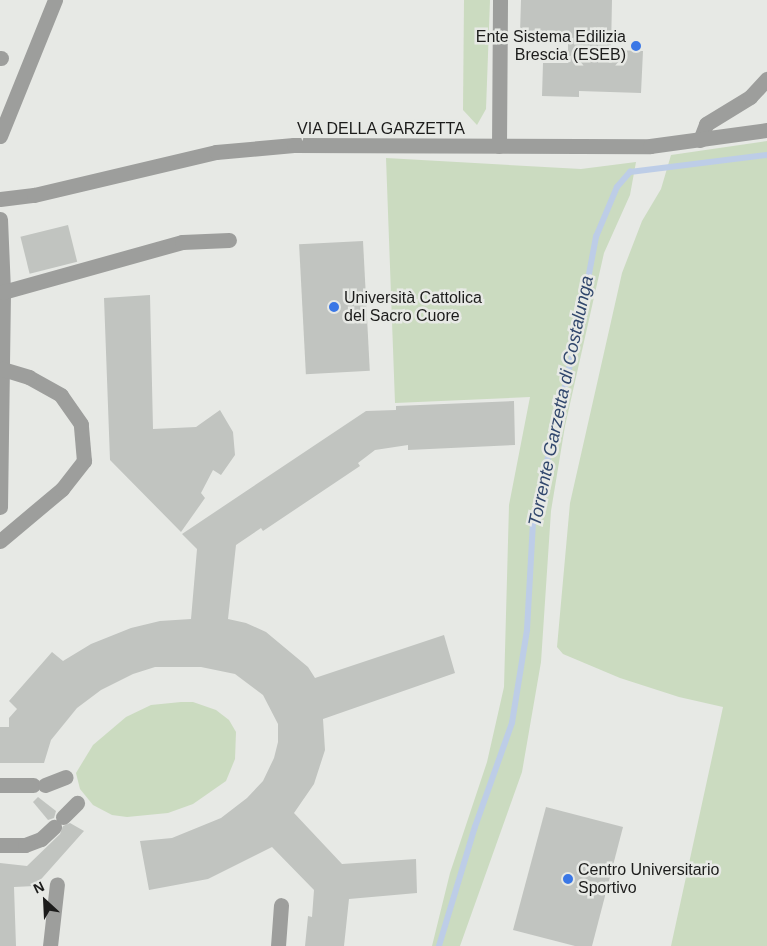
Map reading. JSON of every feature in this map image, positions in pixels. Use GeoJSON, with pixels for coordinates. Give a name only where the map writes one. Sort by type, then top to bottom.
{"type":"FeatureCollection","features":[{"type":"Feature","properties":{"kind":"street"},"geometry":{"type":"LineString","coordinates":[[0,136],[55,0]]}},
{"type":"Feature","properties":{"kind":"street"},"geometry":{"type":"LineString","coordinates":[[499,146],[500,0]]}},
{"type":"Feature","properties":{"kind":"street"},"geometry":{"type":"LineString","coordinates":[[700,140],[706,124],[750,97],[767,79]]}},
{"type":"Feature","properties":{"kind":"street","name":"VIA DELLA GARZETTA"},"geometry":{"type":"LineString","coordinates":[[0,199],[34,196],[216,152],[294,145],[650,146],[767,130]]}},
{"type":"Feature","properties":{"kind":"street"},"geometry":{"type":"LineString","coordinates":[[0,219],[3,292],[0,507]]}},
{"type":"Feature","properties":{"kind":"street"},"geometry":{"type":"LineString","coordinates":[[3,292],[182,242],[229,240]]}},
{"type":"Feature","properties":{"kind":"street"},"geometry":{"type":"LineString","coordinates":[[0,541],[62,489],[84,461],[81,424],[61,395],[29,377],[2,369]]}},
{"type":"Feature","properties":{"kind":"street"},"geometry":{"type":"LineString","coordinates":[[0,785],[39,785],[66,777]]}},
{"type":"Feature","properties":{"kind":"street"},"geometry":{"type":"LineString","coordinates":[[0,846],[26,845],[41,838],[76,803]]}},
{"type":"Feature","properties":{"kind":"street"},"geometry":{"type":"LineString","coordinates":[[50,946],[57,884]]}},
{"type":"Feature","properties":{"kind":"street"},"geometry":{"type":"LineString","coordinates":[[278,946],[281,905]]}},
{"type":"Feature","properties":{"kind":"green space"},"geometry":{"type":"Polygon","coordinates":[[[464,0],[490,0],[486,109],[477,125],[463,110],[464,0]]]}},
{"type":"Feature","properties":{"kind":"green space"},"geometry":{"type":"Polygon","coordinates":[[[767,141],[767,946],[671,946],[723,707],[679,697],[620,678],[563,654],[557,647],[570,503],[622,273],[642,221],[661,189],[671,155],[767,141]]]}},
{"type":"Feature","properties":{"kind":"green space"},"geometry":{"type":"Polygon","coordinates":[[[386,158],[581,169],[636,162],[630,195],[604,253],[565,426],[551,511],[541,662],[522,772],[460,946],[432,946],[450,873],[487,762],[504,687],[509,505],[530,397],[395,403],[386,158]]]}},
{"type":"Feature","properties":{"kind":"green space"},"geometry":{"type":"Polygon","coordinates":[[[193,702],[216,710],[229,720],[236,732],[235,759],[226,781],[193,804],[168,813],[127,817],[112,815],[93,805],[80,789],[76,773],[93,745],[126,717],[151,705],[193,702]]]}},
{"type":"Feature","properties":{"kind":"building"},"geometry":{"type":"Polygon","coordinates":[[[521,0],[612,0],[611,50],[643,51],[641,93],[579,91],[579,97],[542,96],[543,63],[568,63],[568,34],[520,33],[521,0]]]}},
{"type":"Feature","properties":{"kind":"building"},"geometry":{"type":"Polygon","coordinates":[[[68,225],[77,262],[30,274],[20,237],[68,225]]]}},
{"type":"Feature","properties":{"kind":"building","name":"Università Cattolica del Sacro Cuore"},"geometry":{"type":"Polygon","coordinates":[[[363,241],[370,371],[306,374],[299,244],[363,241]]]}},
{"type":"Feature","properties":{"kind":"building"},"geometry":{"type":"Polygon","coordinates":[[[150,295],[153,429],[196,427],[220,410],[233,432],[235,455],[221,475],[213,470],[201,493],[205,498],[181,532],[110,460],[104,298],[150,295]]]}},
{"type":"Feature","properties":{"kind":"building"},"geometry":{"type":"Polygon","coordinates":[[[514,401],[515,445],[408,450],[408,445],[375,450],[358,463],[360,466],[263,531],[261,528],[236,545],[228,619],[246,623],[266,632],[308,667],[315,678],[444,635],[455,673],[323,719],[325,750],[314,784],[294,813],[342,864],[416,859],[417,893],[349,899],[344,946],[305,946],[308,916],[312,917],[314,890],[272,847],[208,879],[149,890],[140,841],[172,838],[221,818],[247,798],[263,781],[274,758],[278,742],[278,724],[263,695],[235,674],[201,667],[155,667],[133,674],[101,690],[77,708],[51,740],[44,763],[0,763],[0,727],[9,727],[9,718],[17,709],[9,701],[52,652],[63,661],[91,644],[131,628],[160,621],[191,619],[197,549],[182,534],[366,411],[396,410],[396,406],[514,401]]]}},
{"type":"Feature","properties":{"kind":"building"},"geometry":{"type":"Polygon","coordinates":[[[38,797],[56,811],[54,818],[48,820],[33,802],[38,797]]]}},
{"type":"Feature","properties":{"kind":"building","name":"Centro Universitario Sportivo"},"geometry":{"type":"Polygon","coordinates":[[[546,807],[623,827],[592,946],[575,946],[513,930],[546,807]]]}},
{"type":"Feature","properties":{"kind":"building"},"geometry":{"type":"Polygon","coordinates":[[[70,823],[84,831],[35,886],[14,887],[16,946],[0,946],[0,863],[27,866],[60,834],[63,826],[70,823]]]}},
{"type":"Feature","properties":{"kind":"waterway","name":"Torrente Garzetta di Costalunga"},"geometry":{"type":"LineString","coordinates":[[439,946],[475,827],[512,723],[527,630],[533,521],[579,327],[596,237],[617,187],[630,172],[767,155]]}},
{"type":"Feature","properties":{"kind":"place","name":"Ente Sistema Edilizia Brescia (ESEB)"},"geometry":{"type":"Point","coordinates":[636,46]}},
{"type":"Feature","properties":{"kind":"place","name":"Università Cattolica del Sacro Cuore"},"geometry":{"type":"Point","coordinates":[334,307]}},
{"type":"Feature","properties":{"kind":"place","name":"Centro Universitario Sportivo"},"geometry":{"type":"Point","coordinates":[568,879]}}]}
